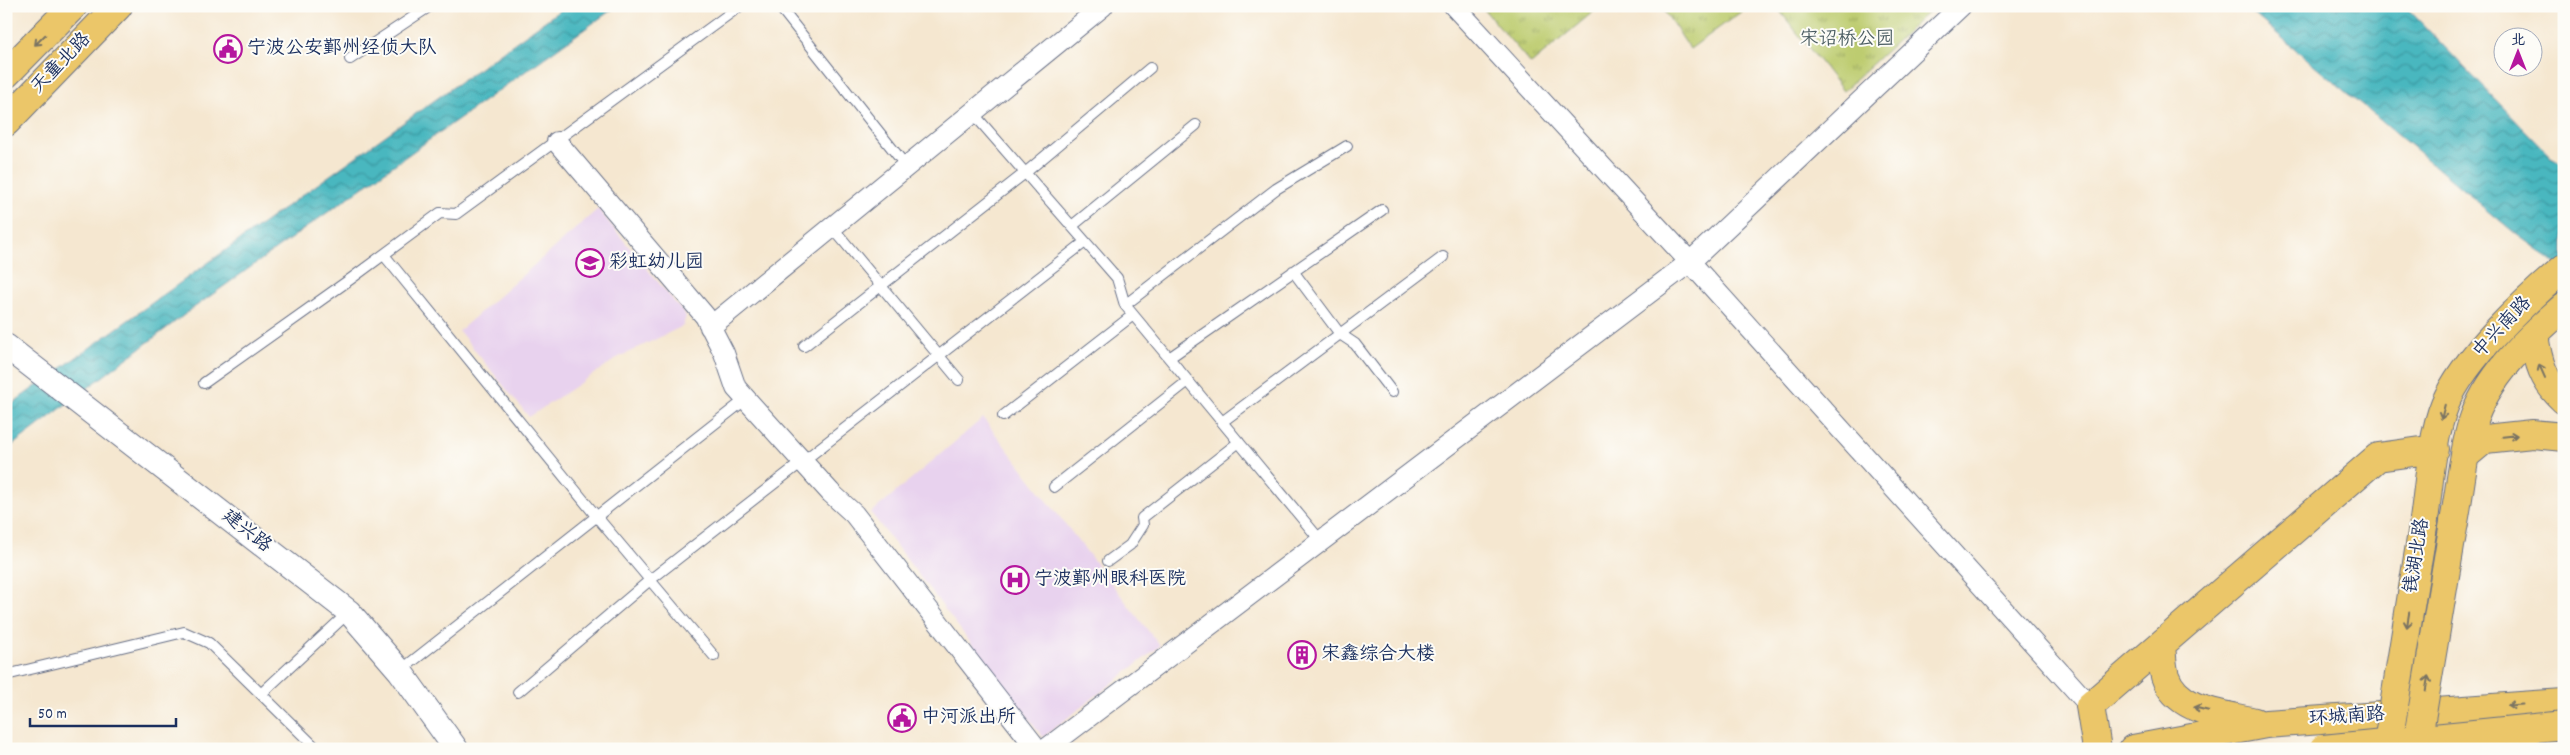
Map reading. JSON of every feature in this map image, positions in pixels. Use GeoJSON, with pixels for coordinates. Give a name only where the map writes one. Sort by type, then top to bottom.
{"type":"FeatureCollection","features":[{"type":"Feature","properties":{"kind":"main road","name":"天童北路"},"geometry":{"type":"LineString","coordinates":[[6,74],[74,6]]}},
{"type":"Feature","properties":{"kind":"main road","name":"天童北路"},"geometry":{"type":"LineString","coordinates":[[6,122],[118,6]]}},
{"type":"Feature","properties":{"kind":"main road","name":"中兴南路"},"geometry":{"type":"LineString","coordinates":[[2465,369],[2534,293],[2564,268]]}},
{"type":"Feature","properties":{"kind":"main road","name":"中兴南路"},"geometry":{"type":"LineString","coordinates":[[2486,393],[2534,335],[2560,310]]}},
{"type":"Feature","properties":{"kind":"main road"},"geometry":{"type":"LineString","coordinates":[[2534,335],[2537,361],[2545,379],[2564,400]]}},
{"type":"Feature","properties":{"kind":"main road","name":"钱湖北路"},"geometry":{"type":"LineString","coordinates":[[2387,749],[2435,449],[2445,405],[2465,369]]}},
{"type":"Feature","properties":{"kind":"main road","name":"钱湖北路"},"geometry":{"type":"LineString","coordinates":[[2416,749],[2472,424],[2486,393]]}},
{"type":"Feature","properties":{"kind":"main road"},"geometry":{"type":"LineString","coordinates":[[2467,454],[2485,439],[2532,434],[2564,437]]}},
{"type":"Feature","properties":{"kind":"main road"},"geometry":{"type":"LineString","coordinates":[[2097,749],[2090,706],[2378,457],[2435,449]]}},
{"type":"Feature","properties":{"kind":"main road"},"geometry":{"type":"LineString","coordinates":[[2161,644],[2165,676],[2173,691],[2191,707],[2266,724]]}},
{"type":"Feature","properties":{"kind":"main road","name":"环城南路"},"geometry":{"type":"LineString","coordinates":[[2133,749],[2266,724],[2564,703]]}},
{"type":"Feature","properties":{"kind":"main road"},"geometry":{"type":"LineString","coordinates":[[2323,749],[2564,725]]}},
{"type":"Feature","properties":{"kind":"street"},"geometry":{"type":"LineString","coordinates":[[1454,6],[1690,262],[2090,706]]}},
{"type":"Feature","properties":{"kind":"street"},"geometry":{"type":"LineString","coordinates":[[1046,749],[1690,262],[1961,6]]}},
{"type":"Feature","properties":{"kind":"street"},"geometry":{"type":"LineString","coordinates":[[710,327],[1097,8]]}},
{"type":"Feature","properties":{"kind":"street"},"geometry":{"type":"LineString","coordinates":[[557,142],[705,316],[724,353],[736,388],[844,507],[854,514],[1037,749]]}},
{"type":"Feature","properties":{"kind":"street","name":"建兴路"},"geometry":{"type":"LineString","coordinates":[[6,346],[349,612],[400,671],[456,749]]}},
{"type":"Feature","properties":{"kind":"lane"},"geometry":{"type":"LineString","coordinates":[[350,59],[430,6]]}},
{"type":"Feature","properties":{"kind":"lane"},"geometry":{"type":"LineString","coordinates":[[204,383],[440,213],[456,214],[557,142],[740,6]]}},
{"type":"Feature","properties":{"kind":"lane"},"geometry":{"type":"LineString","coordinates":[[779,6],[906,166]]}},
{"type":"Feature","properties":{"kind":"lane"},"geometry":{"type":"LineString","coordinates":[[804,346],[1025,173],[1150,68]]}},
{"type":"Feature","properties":{"kind":"lane"},"geometry":{"type":"LineString","coordinates":[[972,112],[1117,278],[1125,305],[1320,540]]}},
{"type":"Feature","properties":{"kind":"lane"},"geometry":{"type":"LineString","coordinates":[[1072,226],[1196,125]]}},
{"type":"Feature","properties":{"kind":"lane"},"geometry":{"type":"LineString","coordinates":[[1125,305],[1276,190],[1346,146]]}},
{"type":"Feature","properties":{"kind":"lane"},"geometry":{"type":"LineString","coordinates":[[1169,358],[1382,210]]}},
{"type":"Feature","properties":{"kind":"lane"},"geometry":{"type":"LineString","coordinates":[[832,227],[959,380]]}},
{"type":"Feature","properties":{"kind":"lane"},"geometry":{"type":"LineString","coordinates":[[518,692],[650,580],[1085,242]]}},
{"type":"Feature","properties":{"kind":"lane"},"geometry":{"type":"LineString","coordinates":[[384,255],[597,517],[714,656]]}},
{"type":"Feature","properties":{"kind":"lane"},"geometry":{"type":"LineString","coordinates":[[1222,422],[1444,258]]}},
{"type":"Feature","properties":{"kind":"lane"},"geometry":{"type":"LineString","coordinates":[[1294,272],[1340,334],[1355,344],[1392,392]]}},
{"type":"Feature","properties":{"kind":"lane"},"geometry":{"type":"LineString","coordinates":[[1004,416],[1133,315]]}},
{"type":"Feature","properties":{"kind":"lane"},"geometry":{"type":"LineString","coordinates":[[1054,487],[1188,381]]}},
{"type":"Feature","properties":{"kind":"lane"},"geometry":{"type":"LineString","coordinates":[[400,671],[746,399]]}},
{"type":"Feature","properties":{"kind":"lane"},"geometry":{"type":"LineString","coordinates":[[1108,561],[1130,545],[1143,524],[1142,518],[1239,442]]}},
{"type":"Feature","properties":{"kind":"lane"},"geometry":{"type":"LineString","coordinates":[[262,693],[349,612]]}},
{"type":"Feature","properties":{"kind":"lane"},"geometry":{"type":"LineString","coordinates":[[6,675],[184,632],[209,643],[317,749]]}},
{"type":"Feature","properties":{"kind":"shaded area","name":"彩虹幼儿园"},"geometry":{"type":"Polygon","coordinates":[[[598,209],[686,316],[683,326],[619,357],[529,417],[459,331],[598,209]]]}},
{"type":"Feature","properties":{"kind":"shaded area","name":"宁波鄞州眼科医院"},"geometry":{"type":"Polygon","coordinates":[[[983,418],[1160,646],[1043,737],[871,513],[983,418]]]}},
{"type":"Feature","properties":{"kind":"green space"},"geometry":{"type":"Polygon","coordinates":[[[1481,6],[1600,6],[1531,64],[1481,6]]]}},
{"type":"Feature","properties":{"kind":"green space","name":"宋诏桥公园"},"geometry":{"type":"Polygon","coordinates":[[[1661,6],[1749,6],[1690,49],[1661,6]]]}},
{"type":"Feature","properties":{"kind":"green space","name":"宋诏桥公园"},"geometry":{"type":"Polygon","coordinates":[[[1776,6],[1935,6],[1843,91],[1776,6]]]}},
{"type":"Feature","properties":{"kind":"water"},"geometry":{"type":"Polygon","coordinates":[[[566,6],[617,6],[192,309],[6,450],[6,409],[21,397],[566,6]]]}},
{"type":"Feature","properties":{"kind":"water"},"geometry":{"type":"Polygon","coordinates":[[[2244,6],[2405,6],[2551,157],[2564,164],[2564,269],[2516,234],[2244,6]]]}},
{"type":"Feature","properties":{"kind":"place","name":"宁波公安鄞州经侦大队"},"geometry":{"type":"Point","coordinates":[228,49]}},
{"type":"Feature","properties":{"kind":"place","name":"彩虹幼儿园"},"geometry":{"type":"Point","coordinates":[590,263]}},
{"type":"Feature","properties":{"kind":"place","name":"宁波鄞州眼科医院"},"geometry":{"type":"Point","coordinates":[1015,580]}},
{"type":"Feature","properties":{"kind":"place","name":"宋鑫综合大楼"},"geometry":{"type":"Point","coordinates":[1302,655]}},
{"type":"Feature","properties":{"kind":"place","name":"中河派出所"},"geometry":{"type":"Point","coordinates":[902,718]}}]}
